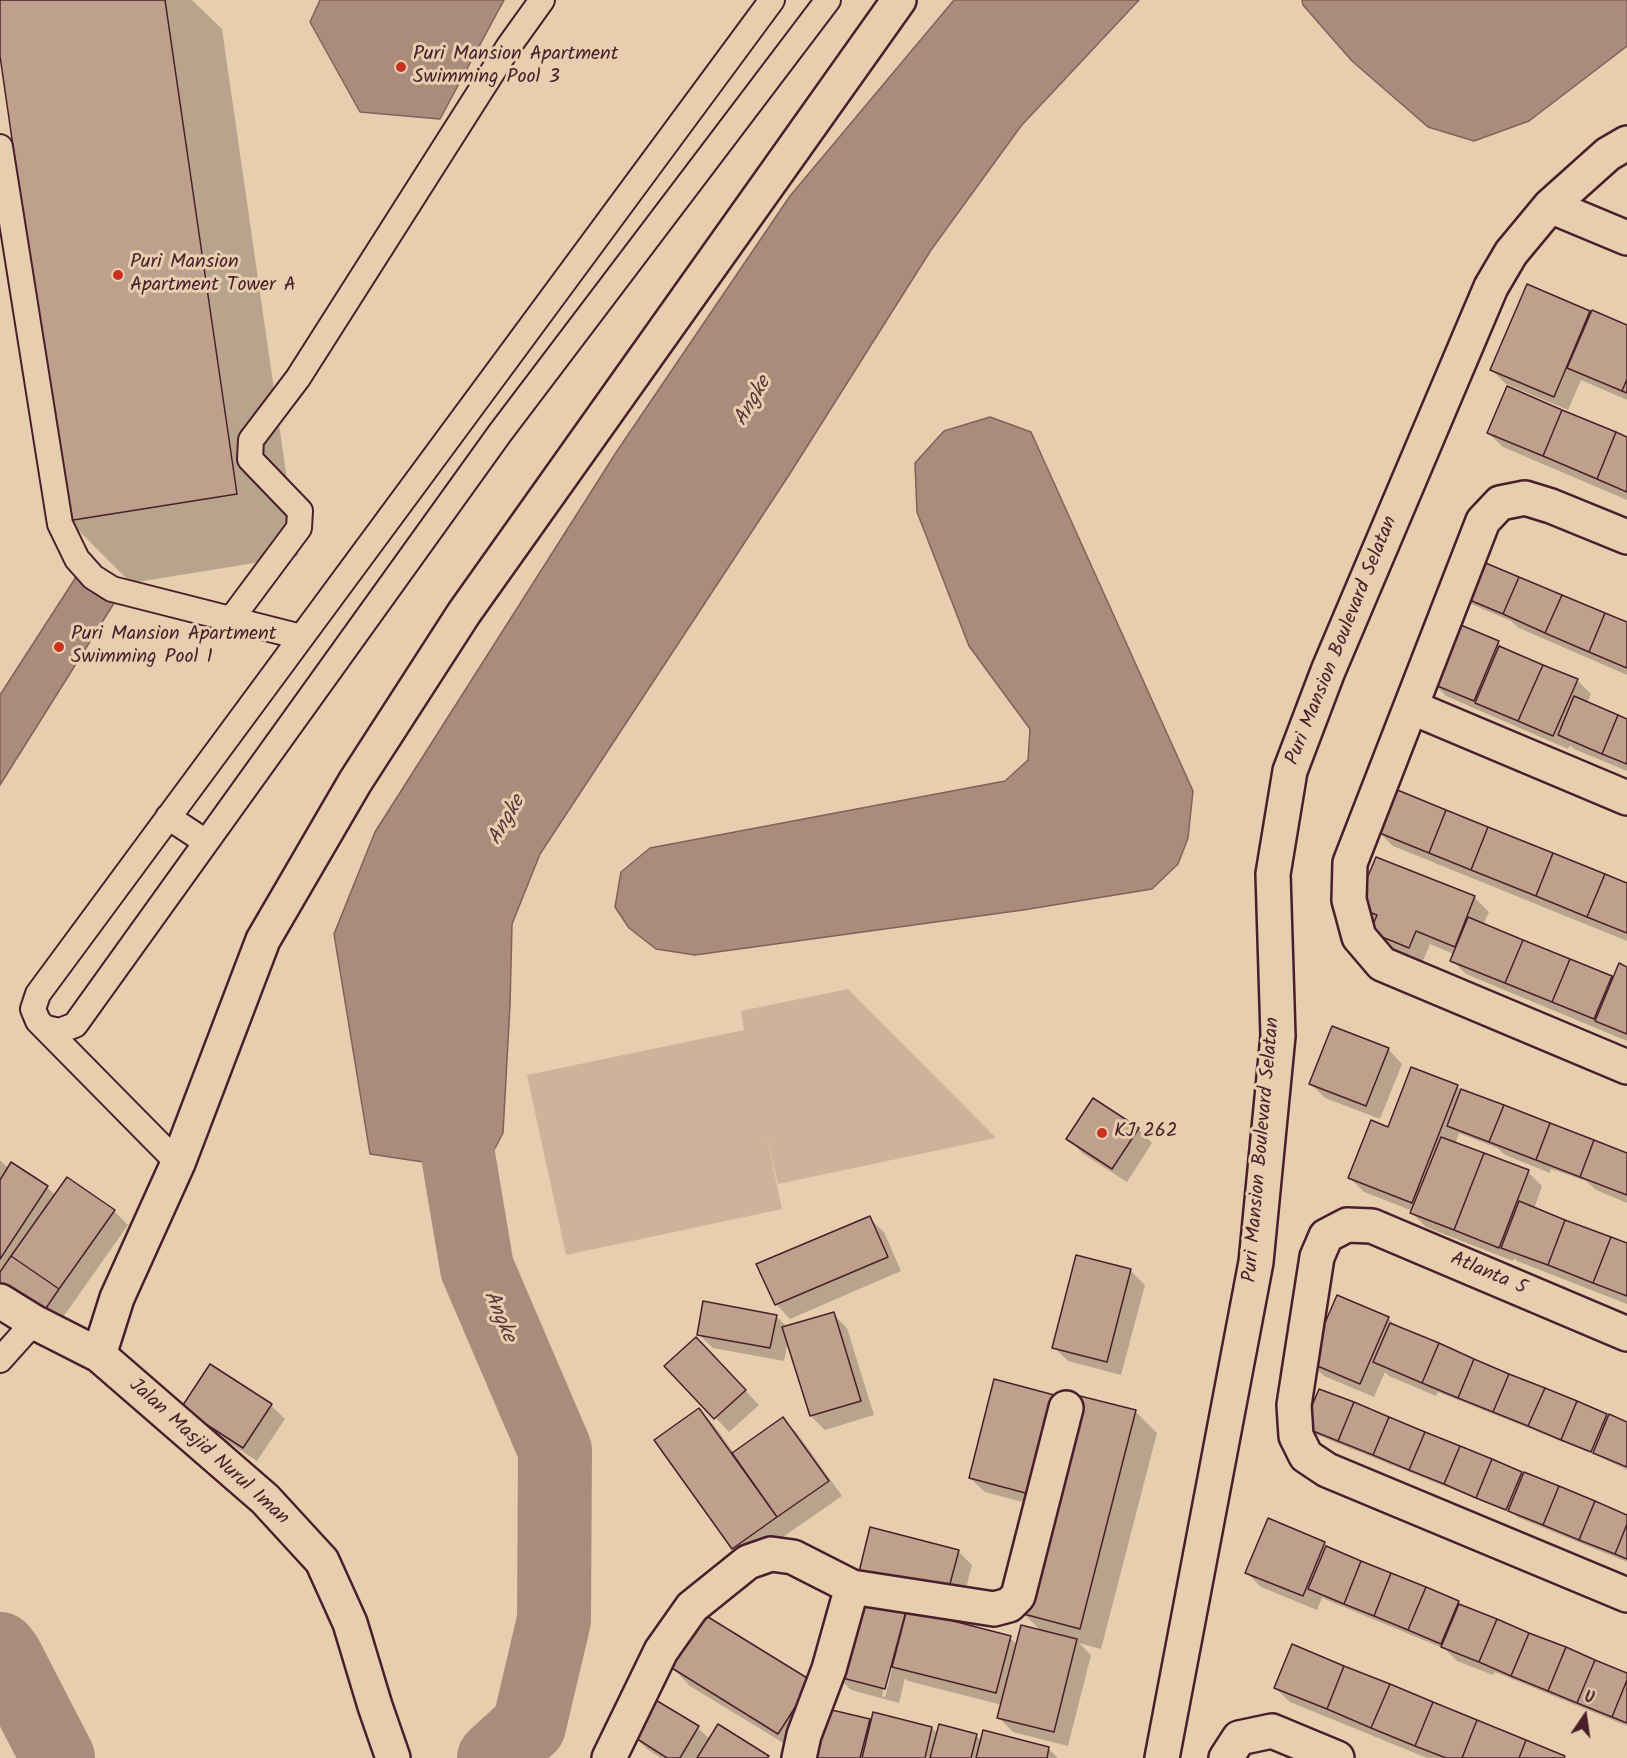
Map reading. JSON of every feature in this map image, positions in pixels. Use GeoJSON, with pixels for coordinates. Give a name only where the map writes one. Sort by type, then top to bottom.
{"type":"FeatureCollection","features":[{"type":"Feature","properties":{"kind":"street"},"geometry":{"type":"LineString","coordinates":[[99,1355],[117,1298],[178,1163],[263,940],[355,783],[464,613],[899,0]]}},
{"type":"Feature","properties":{"kind":"street","name":"Puri Mansion Boulevard Selatan"},"geometry":{"type":"LineString","coordinates":[[1162,1758],[1256,1262],[1278,1036],[1273,874],[1290,771],[1328,671],[1491,287],[1511,253],[1550,206],[1621,152]]}},
{"type":"Feature","properties":{"kind":"street"},"geometry":{"type":"LineString","coordinates":[[1550,206],[1627,238]]}},
{"type":"Feature","properties":{"kind":"street"},"geometry":{"type":"LineString","coordinates":[[1627,537],[1551,506],[1525,498],[1500,503],[1483,521],[1350,863],[1349,900],[1359,937],[1382,964],[1627,1067]]}},
{"type":"Feature","properties":{"kind":"street"},"geometry":{"type":"LineString","coordinates":[[1411,707],[1627,798]]}},
{"type":"Feature","properties":{"kind":"street","name":"Atlanta 5"},"geometry":{"type":"LineString","coordinates":[[1627,1334],[1372,1226],[1347,1225],[1326,1236],[1317,1257],[1294,1405],[1296,1436],[1306,1456],[1328,1470],[1627,1595]]}},
{"type":"Feature","properties":{"kind":"street","name":"Jalan Masjid Nurul Iman"},"geometry":{"type":"LineString","coordinates":[[0,1301],[34,1322],[99,1355],[265,1499],[322,1561],[350,1623],[393,1758]]}},
{"type":"Feature","properties":{"kind":"street"},"geometry":{"type":"LineString","coordinates":[[609,1758],[661,1651],[692,1607],[748,1562],[771,1554],[793,1557],[852,1587],[994,1609],[1009,1605],[1018,1596],[1066,1408]]}},
{"type":"Feature","properties":{"kind":"street"},"geometry":{"type":"LineString","coordinates":[[799,1758],[804,1735],[829,1669],[852,1587]]}},
{"type":"Feature","properties":{"kind":"street"},"geometry":{"type":"LineString","coordinates":[[1232,1748],[1272,1731],[1337,1758]]}},
{"type":"Feature","properties":{"kind":"lane"},"geometry":{"type":"LineString","coordinates":[[232,618],[298,528],[300,511],[250,459],[251,440],[298,378],[509,46],[542,0]]}},
{"type":"Feature","properties":{"kind":"lane"},"geometry":{"type":"LineString","coordinates":[[178,1163],[38,1021],[33,1009],[38,994],[772,0]]}},
{"type":"Feature","properties":{"kind":"lane"},"geometry":{"type":"LineString","coordinates":[[46,1028],[59,1031],[75,1025],[500,433],[828,0]]}},
{"type":"Feature","properties":{"kind":"lane"},"geometry":{"type":"LineString","coordinates":[[0,147],[60,524],[77,559],[93,577],[112,589],[301,637]]}},
{"type":"Feature","properties":{"kind":"lane"},"geometry":{"type":"LineString","coordinates":[[168,817],[206,842]]}},
{"type":"Feature","properties":{"kind":"lane"},"geometry":{"type":"LineString","coordinates":[[0,1360],[34,1322]]}},
{"type":"Feature","properties":{"kind":"shaded area"},"geometry":{"type":"Polygon","coordinates":[[[848,989],[996,1138],[778,1184],[766,1132],[782,1209],[566,1255],[527,1075],[744,1030],[741,1011],[848,989]]]}},
{"type":"Feature","properties":{"kind":"water","name":"Puri Mansion Apartment Swimming Pool 3"},"geometry":{"type":"Polygon","coordinates":[[[320,0],[504,0],[440,119],[360,112],[310,22],[320,0]]]}},
{"type":"Feature","properties":{"kind":"water"},"geometry":{"type":"Polygon","coordinates":[[[954,0],[1139,0],[1021,126],[931,250],[789,475],[540,854],[512,924],[503,1133],[483,1171],[370,1154],[334,934],[375,832],[617,451],[790,196],[954,0]]]}},
{"type":"Feature","properties":{"kind":"water"},"geometry":{"type":"Polygon","coordinates":[[[1302,0],[1627,0],[1627,46],[1529,121],[1474,141],[1428,127],[1352,61],[1303,5],[1302,0]]]}},
{"type":"Feature","properties":{"kind":"water"},"geometry":{"type":"Polygon","coordinates":[[[990,417],[1031,432],[1193,791],[1188,838],[1178,864],[1152,889],[1023,910],[695,955],[656,949],[629,928],[615,907],[621,872],[650,848],[1005,781],[1028,760],[1030,729],[969,646],[917,512],[915,463],[944,431],[990,417]]]}},
{"type":"Feature","properties":{"kind":"water","name":"Puri Mansion Apartment Swimming Pool 1"},"geometry":{"type":"Polygon","coordinates":[[[78,574],[116,600],[0,785],[0,695],[78,574]]]}},
{"type":"Feature","properties":{"kind":"building","name":"Puri Mansion Apartment Tower A"},"geometry":{"type":"Polygon","coordinates":[[[0,0],[165,0],[237,494],[67,521],[0,56],[0,0]]]}},
{"type":"Feature","properties":{"kind":"building"},"geometry":{"type":"Polygon","coordinates":[[[1527,284],[1590,311],[1554,397],[1490,370],[1527,284]]]}},
{"type":"Feature","properties":{"kind":"building"},"geometry":{"type":"Polygon","coordinates":[[[1592,310],[1627,325],[1627,379],[1622,391],[1567,368],[1592,310]]]}},
{"type":"Feature","properties":{"kind":"building"},"geometry":{"type":"Polygon","coordinates":[[[1627,379],[1627,393],[1622,391],[1627,379]]]}},
{"type":"Feature","properties":{"kind":"building"},"geometry":{"type":"Polygon","coordinates":[[[1507,386],[1562,410],[1543,456],[1487,433],[1507,386]]]}},
{"type":"Feature","properties":{"kind":"building"},"geometry":{"type":"Polygon","coordinates":[[[1562,410],[1616,432],[1597,479],[1543,456],[1562,410]]]}},
{"type":"Feature","properties":{"kind":"building"},"geometry":{"type":"Polygon","coordinates":[[[1616,432],[1627,437],[1627,492],[1597,479],[1616,432]]]}},
{"type":"Feature","properties":{"kind":"building"},"geometry":{"type":"Polygon","coordinates":[[[1476,559],[1519,577],[1503,614],[1460,596],[1476,559]]]}},
{"type":"Feature","properties":{"kind":"building"},"geometry":{"type":"Polygon","coordinates":[[[1519,577],[1562,595],[1545,633],[1503,614],[1519,577]]]}},
{"type":"Feature","properties":{"kind":"building"},"geometry":{"type":"Polygon","coordinates":[[[1562,595],[1605,613],[1589,652],[1545,633],[1562,595]]]}},
{"type":"Feature","properties":{"kind":"building"},"geometry":{"type":"Polygon","coordinates":[[[1605,613],[1627,622],[1627,668],[1589,652],[1605,613]]]}},
{"type":"Feature","properties":{"kind":"building"},"geometry":{"type":"Polygon","coordinates":[[[1456,623],[1499,641],[1474,701],[1430,683],[1456,623]]]}},
{"type":"Feature","properties":{"kind":"building"},"geometry":{"type":"Polygon","coordinates":[[[1499,646],[1543,665],[1518,721],[1475,703],[1499,646]]]}},
{"type":"Feature","properties":{"kind":"building"},"geometry":{"type":"Polygon","coordinates":[[[1543,665],[1578,679],[1553,736],[1518,721],[1543,665]]]}},
{"type":"Feature","properties":{"kind":"building"},"geometry":{"type":"Polygon","coordinates":[[[1574,696],[1618,715],[1602,754],[1558,735],[1574,696]]]}},
{"type":"Feature","properties":{"kind":"building"},"geometry":{"type":"Polygon","coordinates":[[[1618,715],[1627,719],[1627,764],[1602,754],[1618,715]]]}},
{"type":"Feature","properties":{"kind":"building"},"geometry":{"type":"Polygon","coordinates":[[[1395,789],[1446,810],[1429,853],[1377,832],[1395,789]]]}},
{"type":"Feature","properties":{"kind":"building"},"geometry":{"type":"Polygon","coordinates":[[[1446,810],[1488,827],[1471,870],[1429,853],[1446,810]]]}},
{"type":"Feature","properties":{"kind":"building"},"geometry":{"type":"Polygon","coordinates":[[[1488,827],[1553,853],[1536,896],[1471,870],[1488,827]]]}},
{"type":"Feature","properties":{"kind":"building"},"geometry":{"type":"Polygon","coordinates":[[[1553,853],[1605,874],[1587,917],[1536,896],[1553,853]]]}},
{"type":"Feature","properties":{"kind":"building"},"geometry":{"type":"Polygon","coordinates":[[[1376,857],[1475,896],[1455,947],[1416,931],[1409,948],[1370,932],[1377,915],[1355,907],[1376,857]]]}},
{"type":"Feature","properties":{"kind":"building"},"geometry":{"type":"Polygon","coordinates":[[[1605,874],[1627,883],[1627,933],[1587,917],[1605,874]]]}},
{"type":"Feature","properties":{"kind":"building"},"geometry":{"type":"Polygon","coordinates":[[[1468,917],[1523,940],[1505,983],[1450,961],[1468,917]]]}},
{"type":"Feature","properties":{"kind":"building"},"geometry":{"type":"Polygon","coordinates":[[[1523,940],[1570,959],[1552,1002],[1505,983],[1523,940]]]}},
{"type":"Feature","properties":{"kind":"building"},"geometry":{"type":"Polygon","coordinates":[[[1570,959],[1612,976],[1594,1019],[1552,1002],[1570,959]]]}},
{"type":"Feature","properties":{"kind":"building"},"geometry":{"type":"Polygon","coordinates":[[[1619,963],[1627,967],[1627,1034],[1595,1021],[1619,963]]]}},
{"type":"Feature","properties":{"kind":"building"},"geometry":{"type":"Polygon","coordinates":[[[1332,1026],[1389,1048],[1366,1106],[1309,1084],[1332,1026]]]}},
{"type":"Feature","properties":{"kind":"building"},"geometry":{"type":"Polygon","coordinates":[[[1411,1067],[1458,1085],[1412,1203],[1348,1178],[1371,1120],[1388,1127],[1411,1067]]]}},
{"type":"Feature","properties":{"kind":"building"},"geometry":{"type":"Polygon","coordinates":[[[1461,1089],[1504,1105],[1489,1142],[1447,1126],[1461,1089]]]}},
{"type":"Feature","properties":{"kind":"building","name":"KJ 262"},"geometry":{"type":"Polygon","coordinates":[[[1093,1098],[1139,1128],[1112,1169],[1066,1139],[1093,1098]]]}},
{"type":"Feature","properties":{"kind":"building"},"geometry":{"type":"Polygon","coordinates":[[[1504,1105],[1550,1123],[1536,1160],[1489,1142],[1504,1105]]]}},
{"type":"Feature","properties":{"kind":"building"},"geometry":{"type":"Polygon","coordinates":[[[1550,1123],[1594,1140],[1580,1177],[1536,1160],[1550,1123]]]}},
{"type":"Feature","properties":{"kind":"building"},"geometry":{"type":"Polygon","coordinates":[[[1441,1137],[1484,1153],[1454,1230],[1410,1213],[1441,1137]]]}},
{"type":"Feature","properties":{"kind":"building"},"geometry":{"type":"Polygon","coordinates":[[[1594,1140],[1627,1153],[1627,1195],[1580,1177],[1594,1140]]]}},
{"type":"Feature","properties":{"kind":"building"},"geometry":{"type":"Polygon","coordinates":[[[1484,1153],[1529,1170],[1499,1248],[1454,1230],[1484,1153]]]}},
{"type":"Feature","properties":{"kind":"building"},"geometry":{"type":"Polygon","coordinates":[[[11,1162],[48,1186],[0,1259],[0,1180],[11,1162]]]}},
{"type":"Feature","properties":{"kind":"building"},"geometry":{"type":"Polygon","coordinates":[[[67,1177],[115,1210],[59,1289],[11,1256],[67,1177]]]}},
{"type":"Feature","properties":{"kind":"building"},"geometry":{"type":"Polygon","coordinates":[[[1519,1201],[1565,1220],[1548,1265],[1501,1248],[1519,1201]]]}},
{"type":"Feature","properties":{"kind":"building"},"geometry":{"type":"Polygon","coordinates":[[[870,1216],[888,1257],[775,1305],[756,1264],[870,1216]]]}},
{"type":"Feature","properties":{"kind":"building"},"geometry":{"type":"Polygon","coordinates":[[[1565,1220],[1611,1237],[1593,1283],[1548,1265],[1565,1220]]]}},
{"type":"Feature","properties":{"kind":"building"},"geometry":{"type":"Polygon","coordinates":[[[1611,1237],[1627,1243],[1627,1296],[1593,1283],[1611,1237]]]}},
{"type":"Feature","properties":{"kind":"building"},"geometry":{"type":"Polygon","coordinates":[[[1076,1255],[1131,1269],[1107,1362],[1052,1348],[1076,1255]]]}},
{"type":"Feature","properties":{"kind":"building"},"geometry":{"type":"Polygon","coordinates":[[[11,1256],[59,1289],[40,1317],[0,1290],[0,1272],[11,1256]]]}},
{"type":"Feature","properties":{"kind":"building"},"geometry":{"type":"Polygon","coordinates":[[[1337,1295],[1389,1317],[1360,1384],[1308,1362],[1337,1295]]]}},
{"type":"Feature","properties":{"kind":"building"},"geometry":{"type":"Polygon","coordinates":[[[703,1301],[777,1315],[770,1348],[697,1335],[703,1301]]]}},
{"type":"Feature","properties":{"kind":"building"},"geometry":{"type":"Polygon","coordinates":[[[834,1312],[861,1401],[810,1416],[782,1327],[834,1312]]]}},
{"type":"Feature","properties":{"kind":"building"},"geometry":{"type":"Polygon","coordinates":[[[1390,1323],[1439,1343],[1422,1383],[1373,1362],[1390,1323]]]}},
{"type":"Feature","properties":{"kind":"building"},"geometry":{"type":"Polygon","coordinates":[[[696,1337],[746,1390],[714,1419],[664,1366],[696,1337]]]}},
{"type":"Feature","properties":{"kind":"building"},"geometry":{"type":"Polygon","coordinates":[[[1439,1343],[1474,1359],[1458,1398],[1422,1383],[1439,1343]]]}},
{"type":"Feature","properties":{"kind":"building"},"geometry":{"type":"Polygon","coordinates":[[[1474,1359],[1509,1374],[1493,1412],[1458,1398],[1474,1359]]]}},
{"type":"Feature","properties":{"kind":"building"},"geometry":{"type":"Polygon","coordinates":[[[210,1364],[272,1404],[243,1448],[181,1408],[210,1364]]]}},
{"type":"Feature","properties":{"kind":"building"},"geometry":{"type":"Polygon","coordinates":[[[1509,1374],[1545,1388],[1528,1426],[1493,1412],[1509,1374]]]}},
{"type":"Feature","properties":{"kind":"building"},"geometry":{"type":"Polygon","coordinates":[[[994,1379],[1058,1396],[1033,1495],[969,1478],[994,1379]]]}},
{"type":"Feature","properties":{"kind":"building"},"geometry":{"type":"Polygon","coordinates":[[[1545,1388],[1577,1401],[1561,1440],[1528,1426],[1545,1388]]]}},
{"type":"Feature","properties":{"kind":"building"},"geometry":{"type":"Polygon","coordinates":[[[1319,1389],[1354,1402],[1338,1441],[1303,1427],[1319,1389]]]}},
{"type":"Feature","properties":{"kind":"building"},"geometry":{"type":"Polygon","coordinates":[[[1076,1395],[1136,1410],[1080,1629],[1020,1613],[1076,1395]]]}},
{"type":"Feature","properties":{"kind":"building"},"geometry":{"type":"Polygon","coordinates":[[[1577,1401],[1607,1414],[1591,1452],[1561,1440],[1577,1401]]]}},
{"type":"Feature","properties":{"kind":"building"},"geometry":{"type":"Polygon","coordinates":[[[1354,1402],[1389,1417],[1373,1455],[1338,1441],[1354,1402]]]}},
{"type":"Feature","properties":{"kind":"building"},"geometry":{"type":"Polygon","coordinates":[[[699,1408],[777,1517],[732,1549],[654,1440],[699,1408]]]}},
{"type":"Feature","properties":{"kind":"building"},"geometry":{"type":"Polygon","coordinates":[[[1609,1414],[1627,1422],[1627,1467],[1593,1453],[1609,1414]]]}},
{"type":"Feature","properties":{"kind":"building"},"geometry":{"type":"Polygon","coordinates":[[[783,1417],[829,1481],[777,1517],[732,1453],[783,1417]]]}},
{"type":"Feature","properties":{"kind":"building"},"geometry":{"type":"Polygon","coordinates":[[[1389,1417],[1425,1432],[1409,1470],[1373,1455],[1389,1417]]]}},
{"type":"Feature","properties":{"kind":"building"},"geometry":{"type":"Polygon","coordinates":[[[1425,1432],[1460,1446],[1444,1484],[1409,1470],[1425,1432]]]}},
{"type":"Feature","properties":{"kind":"building"},"geometry":{"type":"Polygon","coordinates":[[[1460,1446],[1492,1459],[1476,1498],[1444,1484],[1460,1446]]]}},
{"type":"Feature","properties":{"kind":"building"},"geometry":{"type":"Polygon","coordinates":[[[1492,1459],[1522,1472],[1506,1510],[1476,1498],[1492,1459]]]}},
{"type":"Feature","properties":{"kind":"building"},"geometry":{"type":"Polygon","coordinates":[[[1524,1472],[1559,1486],[1543,1525],[1508,1511],[1524,1472]]]}},
{"type":"Feature","properties":{"kind":"building"},"geometry":{"type":"Polygon","coordinates":[[[1559,1486],[1595,1501],[1579,1540],[1543,1525],[1559,1486]]]}},
{"type":"Feature","properties":{"kind":"building"},"geometry":{"type":"Polygon","coordinates":[[[1595,1501],[1627,1515],[1627,1524],[1615,1554],[1579,1540],[1595,1501]]]}},
{"type":"Feature","properties":{"kind":"building"},"geometry":{"type":"Polygon","coordinates":[[[1268,1518],[1325,1542],[1303,1596],[1245,1573],[1268,1518]]]}},
{"type":"Feature","properties":{"kind":"building"},"geometry":{"type":"Polygon","coordinates":[[[1627,1524],[1627,1559],[1615,1554],[1627,1524]]]}},
{"type":"Feature","properties":{"kind":"building"},"geometry":{"type":"Polygon","coordinates":[[[870,1527],[959,1550],[947,1595],[859,1572],[870,1527]]]}},
{"type":"Feature","properties":{"kind":"building"},"geometry":{"type":"Polygon","coordinates":[[[1326,1546],[1361,1561],[1344,1604],[1308,1589],[1326,1546]]]}},
{"type":"Feature","properties":{"kind":"building"},"geometry":{"type":"Polygon","coordinates":[[[1361,1561],[1391,1573],[1374,1616],[1344,1604],[1361,1561]]]}},
{"type":"Feature","properties":{"kind":"building"},"geometry":{"type":"Polygon","coordinates":[[[1391,1573],[1426,1587],[1408,1630],[1374,1616],[1391,1573]]]}},
{"type":"Feature","properties":{"kind":"building"},"geometry":{"type":"Polygon","coordinates":[[[1426,1587],[1459,1601],[1441,1644],[1408,1630],[1426,1587]]]}},
{"type":"Feature","properties":{"kind":"building"},"geometry":{"type":"Polygon","coordinates":[[[856,1598],[906,1611],[885,1689],[835,1676],[856,1598]]]}},
{"type":"Feature","properties":{"kind":"building"},"geometry":{"type":"Polygon","coordinates":[[[1459,1604],[1497,1619],[1479,1662],[1441,1647],[1459,1604]]]}},
{"type":"Feature","properties":{"kind":"building"},"geometry":{"type":"Polygon","coordinates":[[[907,1609],[1011,1636],[996,1693],[892,1667],[907,1609]]]}},
{"type":"Feature","properties":{"kind":"building"},"geometry":{"type":"Polygon","coordinates":[[[700,1612],[812,1681],[778,1734],[667,1665],[700,1612]]]}},
{"type":"Feature","properties":{"kind":"building"},"geometry":{"type":"Polygon","coordinates":[[[1497,1619],[1529,1633],[1511,1676],[1479,1662],[1497,1619]]]}},
{"type":"Feature","properties":{"kind":"building"},"geometry":{"type":"Polygon","coordinates":[[[1021,1625],[1077,1639],[1054,1732],[997,1718],[1021,1625]]]}},
{"type":"Feature","properties":{"kind":"building"},"geometry":{"type":"Polygon","coordinates":[[[1529,1633],[1566,1647],[1548,1691],[1511,1676],[1529,1633]]]}},
{"type":"Feature","properties":{"kind":"building"},"geometry":{"type":"Polygon","coordinates":[[[1292,1644],[1344,1666],[1327,1709],[1274,1688],[1292,1644]]]}},
{"type":"Feature","properties":{"kind":"building"},"geometry":{"type":"Polygon","coordinates":[[[1566,1647],[1595,1660],[1577,1703],[1548,1691],[1566,1647]]]}},
{"type":"Feature","properties":{"kind":"building"},"geometry":{"type":"Polygon","coordinates":[[[1595,1660],[1627,1673],[1627,1680],[1612,1717],[1577,1703],[1595,1660]]]}},
{"type":"Feature","properties":{"kind":"building"},"geometry":{"type":"Polygon","coordinates":[[[1344,1666],[1390,1684],[1371,1728],[1327,1709],[1344,1666]]]}},
{"type":"Feature","properties":{"kind":"building"},"geometry":{"type":"Polygon","coordinates":[[[1627,1680],[1627,1723],[1612,1717],[1627,1680]]]}},
{"type":"Feature","properties":{"kind":"building"},"geometry":{"type":"Polygon","coordinates":[[[1390,1684],[1433,1702],[1415,1746],[1371,1728],[1390,1684]]]}},
{"type":"Feature","properties":{"kind":"building"},"geometry":{"type":"Polygon","coordinates":[[[654,1699],[699,1726],[680,1758],[667,1758],[631,1735],[654,1699]]]}},
{"type":"Feature","properties":{"kind":"building"},"geometry":{"type":"Polygon","coordinates":[[[1433,1702],[1477,1720],[1462,1758],[1446,1758],[1415,1746],[1433,1702]]]}},
{"type":"Feature","properties":{"kind":"building"},"geometry":{"type":"Polygon","coordinates":[[[819,1707],[870,1719],[860,1758],[806,1758],[819,1707]]]}},
{"type":"Feature","properties":{"kind":"building"},"geometry":{"type":"Polygon","coordinates":[[[873,1712],[932,1727],[925,1758],[862,1758],[873,1712]]]}},
{"type":"Feature","properties":{"kind":"building"},"geometry":{"type":"Polygon","coordinates":[[[1477,1720],[1526,1740],[1519,1758],[1462,1758],[1477,1720]]]}},
{"type":"Feature","properties":{"kind":"building"},"geometry":{"type":"Polygon","coordinates":[[[718,1724],[769,1756],[767,1758],[697,1758],[718,1724]]]}},
{"type":"Feature","properties":{"kind":"building"},"geometry":{"type":"Polygon","coordinates":[[[939,1724],[977,1734],[971,1758],[930,1758],[939,1724]]]}},
{"type":"Feature","properties":{"kind":"building"},"geometry":{"type":"Polygon","coordinates":[[[983,1730],[1049,1747],[1047,1758],[976,1758],[983,1730]]]}},
{"type":"Feature","properties":{"kind":"building"},"geometry":{"type":"Polygon","coordinates":[[[1526,1740],[1565,1756],[1564,1758],[1519,1758],[1526,1740]]]}},
{"type":"Feature","properties":{"kind":"waterway","name":"Angke"},"geometry":{"type":"LineString","coordinates":[[449,1067],[455,1137],[477,1268],[555,1450],[554,1620],[529,1726],[494,1758]]}},
{"type":"Feature","properties":{"kind":"waterway","name":"Angke"},"geometry":{"type":"LineString","coordinates":[[0,1649],[58,1758]]}},
{"type":"Feature","properties":{"kind":"place","name":"Puri Mansion Apartment Swimming Pool 3"},"geometry":{"type":"Point","coordinates":[401,67]}},
{"type":"Feature","properties":{"kind":"place","name":"Puri Mansion Apartment Tower A"},"geometry":{"type":"Point","coordinates":[118,275]}},
{"type":"Feature","properties":{"kind":"place","name":"Puri Mansion Apartment Swimming Pool 1"},"geometry":{"type":"Point","coordinates":[59,647]}},
{"type":"Feature","properties":{"kind":"place","name":"KJ 262"},"geometry":{"type":"Point","coordinates":[1102,1133]}}]}
